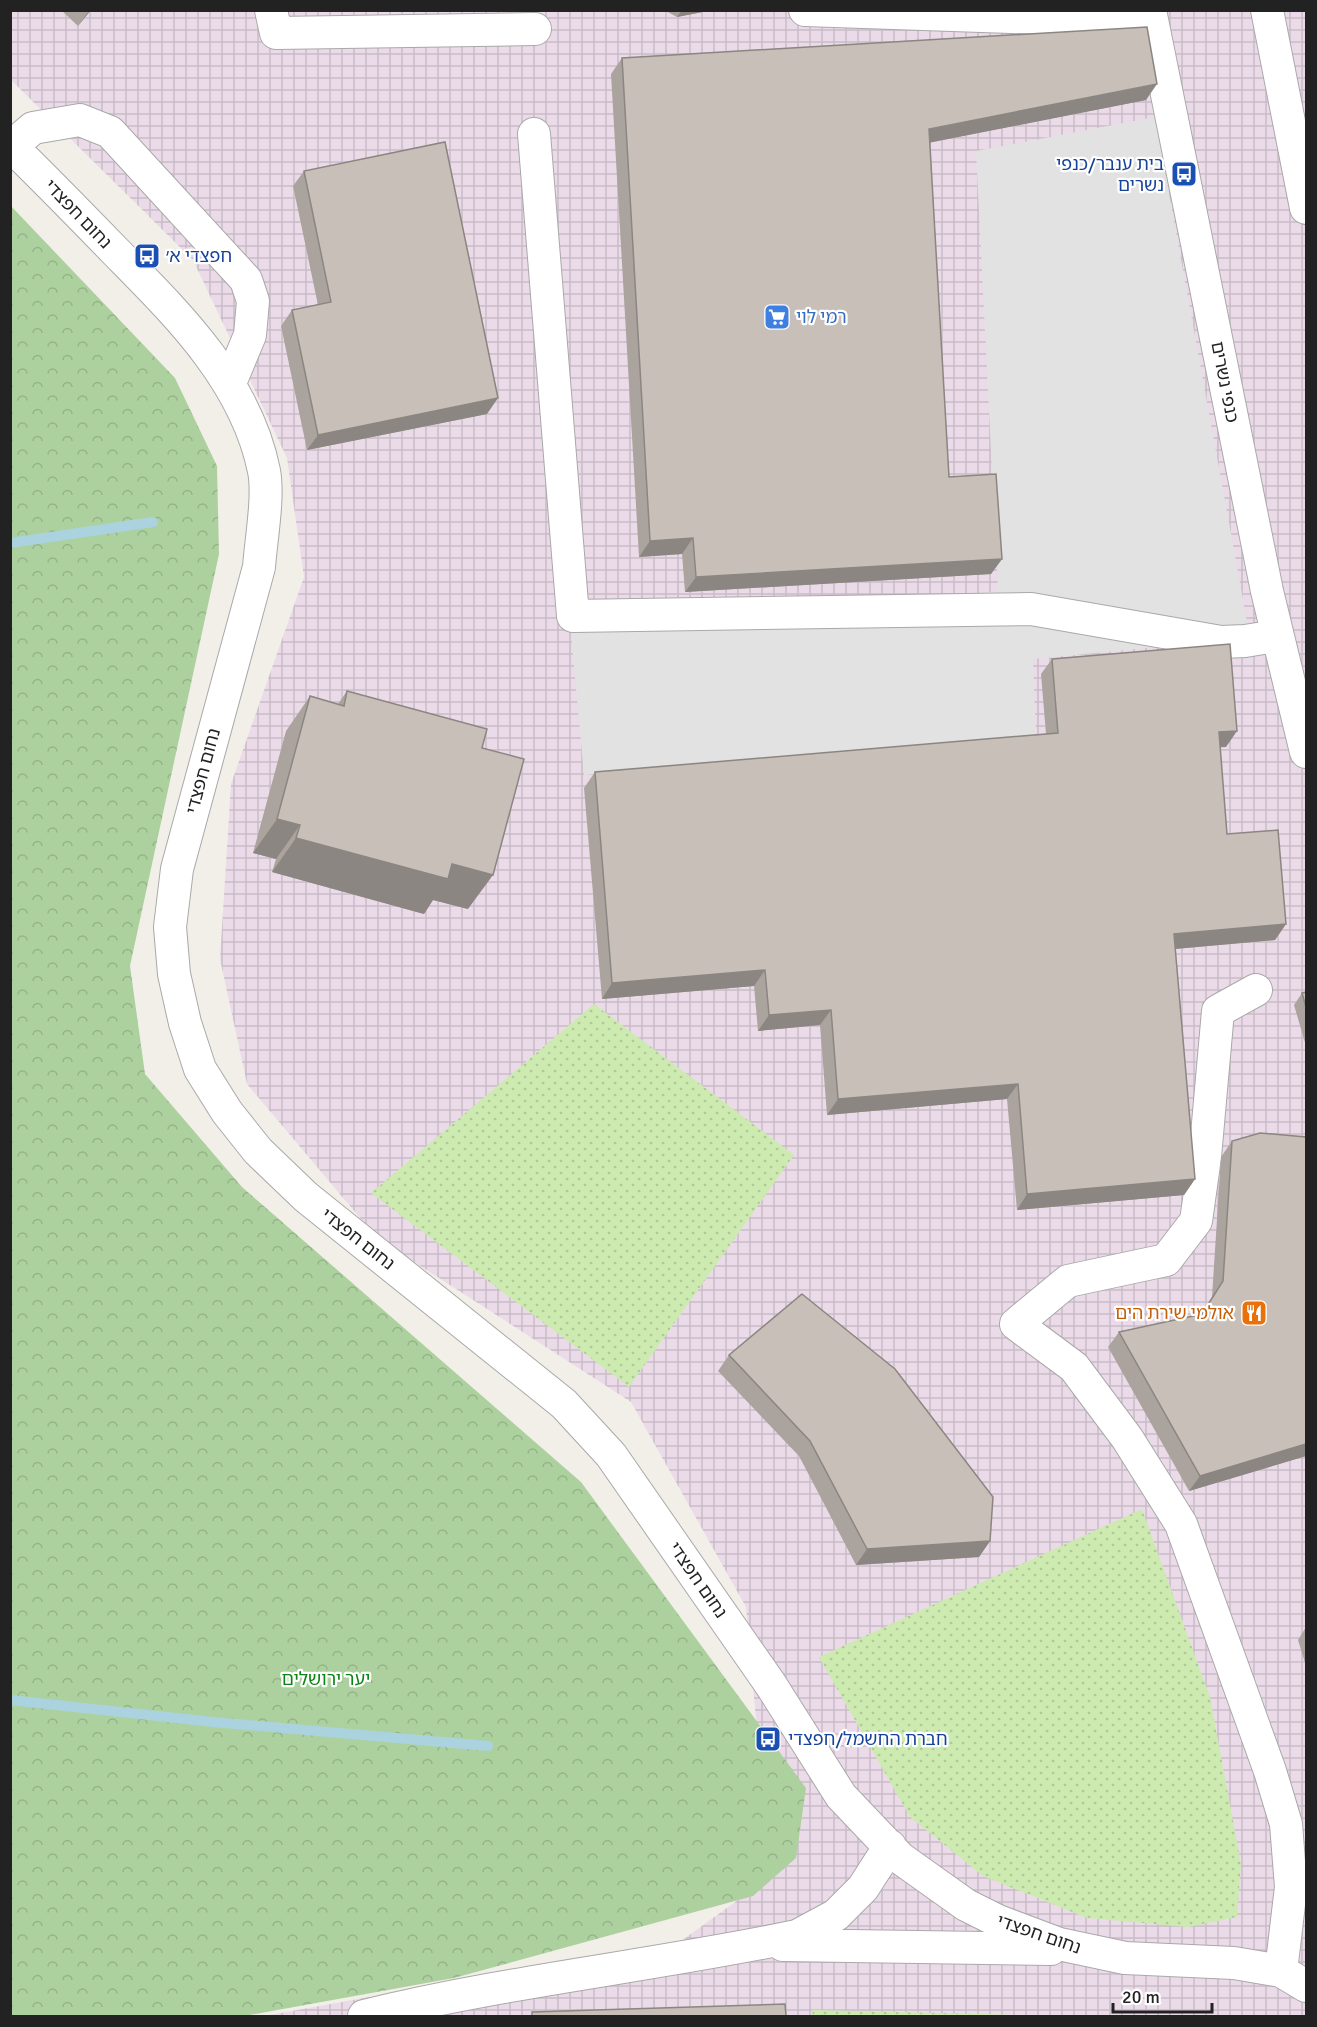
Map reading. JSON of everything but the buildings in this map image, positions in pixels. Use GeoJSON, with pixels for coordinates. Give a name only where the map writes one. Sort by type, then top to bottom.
{"type":"FeatureCollection","features":[{"type":"Feature","properties":{"kind":"street"},"geometry":{"type":"LineString","coordinates":[[805,10],[1107,14],[1142,33],[1157,45]]}},
{"type":"Feature","properties":{"kind":"street","name":"כנפי נשרים"},"geometry":{"type":"LineString","coordinates":[[1150,10],[1276,636],[1306,752]]}},
{"type":"Feature","properties":{"kind":"street"},"geometry":{"type":"LineString","coordinates":[[1267,10],[1306,208]]}},
{"type":"Feature","properties":{"kind":"street"},"geometry":{"type":"LineString","coordinates":[[273,22],[535,29]]}},
{"type":"Feature","properties":{"kind":"street"},"geometry":{"type":"LineString","coordinates":[[11,146],[33,128],[80,120],[110,132],[246,280],[253,301],[250,335],[230,383]]}},
{"type":"Feature","properties":{"kind":"street"},"geometry":{"type":"LineString","coordinates":[[534,134],[573,616],[1031,609],[1221,642],[1276,636]]}},
{"type":"Feature","properties":{"kind":"street","name":"נחום חפצדי"},"geometry":{"type":"LineString","coordinates":[[11,146],[183,321],[230,383],[252,430],[264,473],[264,520],[259,567],[177,869],[170,927],[174,974],[184,1023],[200,1069],[227,1112],[258,1151],[306,1197],[564,1404],[611,1455],[771,1685],[842,1796],[900,1858],[966,1905],[998,1921],[1059,1944],[1125,1958],[1234,1963],[1294,1979]]}},
{"type":"Feature","properties":{"kind":"street"},"geometry":{"type":"LineString","coordinates":[[1256,990],[1218,1011],[1205,1158],[1196,1221],[1166,1260],[1068,1281],[1016,1324],[1074,1367],[1127,1438],[1181,1524],[1270,1771],[1286,1824],[1294,1979]]}},
{"type":"Feature","properties":{"kind":"street"},"geometry":{"type":"LineString","coordinates":[[364,2016],[488,2004],[797,1936],[836,1915],[863,1888],[890,1846]]}},
{"type":"Feature","properties":{"kind":"street"},"geometry":{"type":"LineString","coordinates":[[758,1944],[1086,1950]]}},
{"type":"Feature","properties":{"kind":"shaded area"},"geometry":{"type":"Polygon","coordinates":[[[10,11],[1306,11],[1306,2016],[264,2016],[681,1941],[770,1877],[746,1607],[631,1402],[377,1238],[247,1084],[220,959],[231,784],[304,577],[287,458],[193,260],[11,80],[10,11]]]}},
{"type":"Feature","properties":{"kind":"shaded area"},"geometry":{"type":"Polygon","coordinates":[[[1155,117],[1250,638],[1033,659],[1036,735],[584,775],[571,634],[998,591],[976,151],[1155,117]]]}},
{"type":"Feature","properties":{"kind":"green space","name":"יער ירושלים"},"geometry":{"type":"Polygon","coordinates":[[[10,205],[175,378],[217,466],[219,554],[130,966],[145,1074],[242,1187],[581,1482],[806,1788],[796,1858],[753,1896],[454,1978],[244,2016],[11,2016],[10,205]]]}},
{"type":"Feature","properties":{"kind":"green space"},"geometry":{"type":"Polygon","coordinates":[[[594,1004],[794,1155],[629,1387],[371,1193],[594,1004]]]}},
{"type":"Feature","properties":{"kind":"green space"},"geometry":{"type":"Polygon","coordinates":[[[1142,1509],[1210,1697],[1241,1864],[1237,1917],[1188,1927],[1087,1918],[983,1876],[910,1817],[819,1657],[1142,1509]]]}},
{"type":"Feature","properties":{"kind":"green space"},"geometry":{"type":"Polygon","coordinates":[[[812,2010],[1057,2016],[813,2016],[812,2010]]]}},
{"type":"Feature","properties":{"kind":"waterway"},"geometry":{"type":"LineString","coordinates":[[10,543],[153,522]]}},
{"type":"Feature","properties":{"kind":"waterway"},"geometry":{"type":"LineString","coordinates":[[10,1700],[213,1722],[488,1746]]}},
{"type":"Feature","properties":{"kind":"place","name":"בית ענבר/כנפי נשרים"},"geometry":{"type":"Point","coordinates":[1184,174]}},
{"type":"Feature","properties":{"kind":"place","name":"חפצדי א׳"},"geometry":{"type":"Point","coordinates":[147,256]}},
{"type":"Feature","properties":{"kind":"place","name":"רמי לוי"},"geometry":{"type":"Point","coordinates":[777,317]}},
{"type":"Feature","properties":{"kind":"place","name":"אולמי שירת הים"},"geometry":{"type":"Point","coordinates":[1254,1313]}},
{"type":"Feature","properties":{"kind":"place","name":"חברת החשמל/חפצדי"},"geometry":{"type":"Point","coordinates":[768,1739]}}]}
